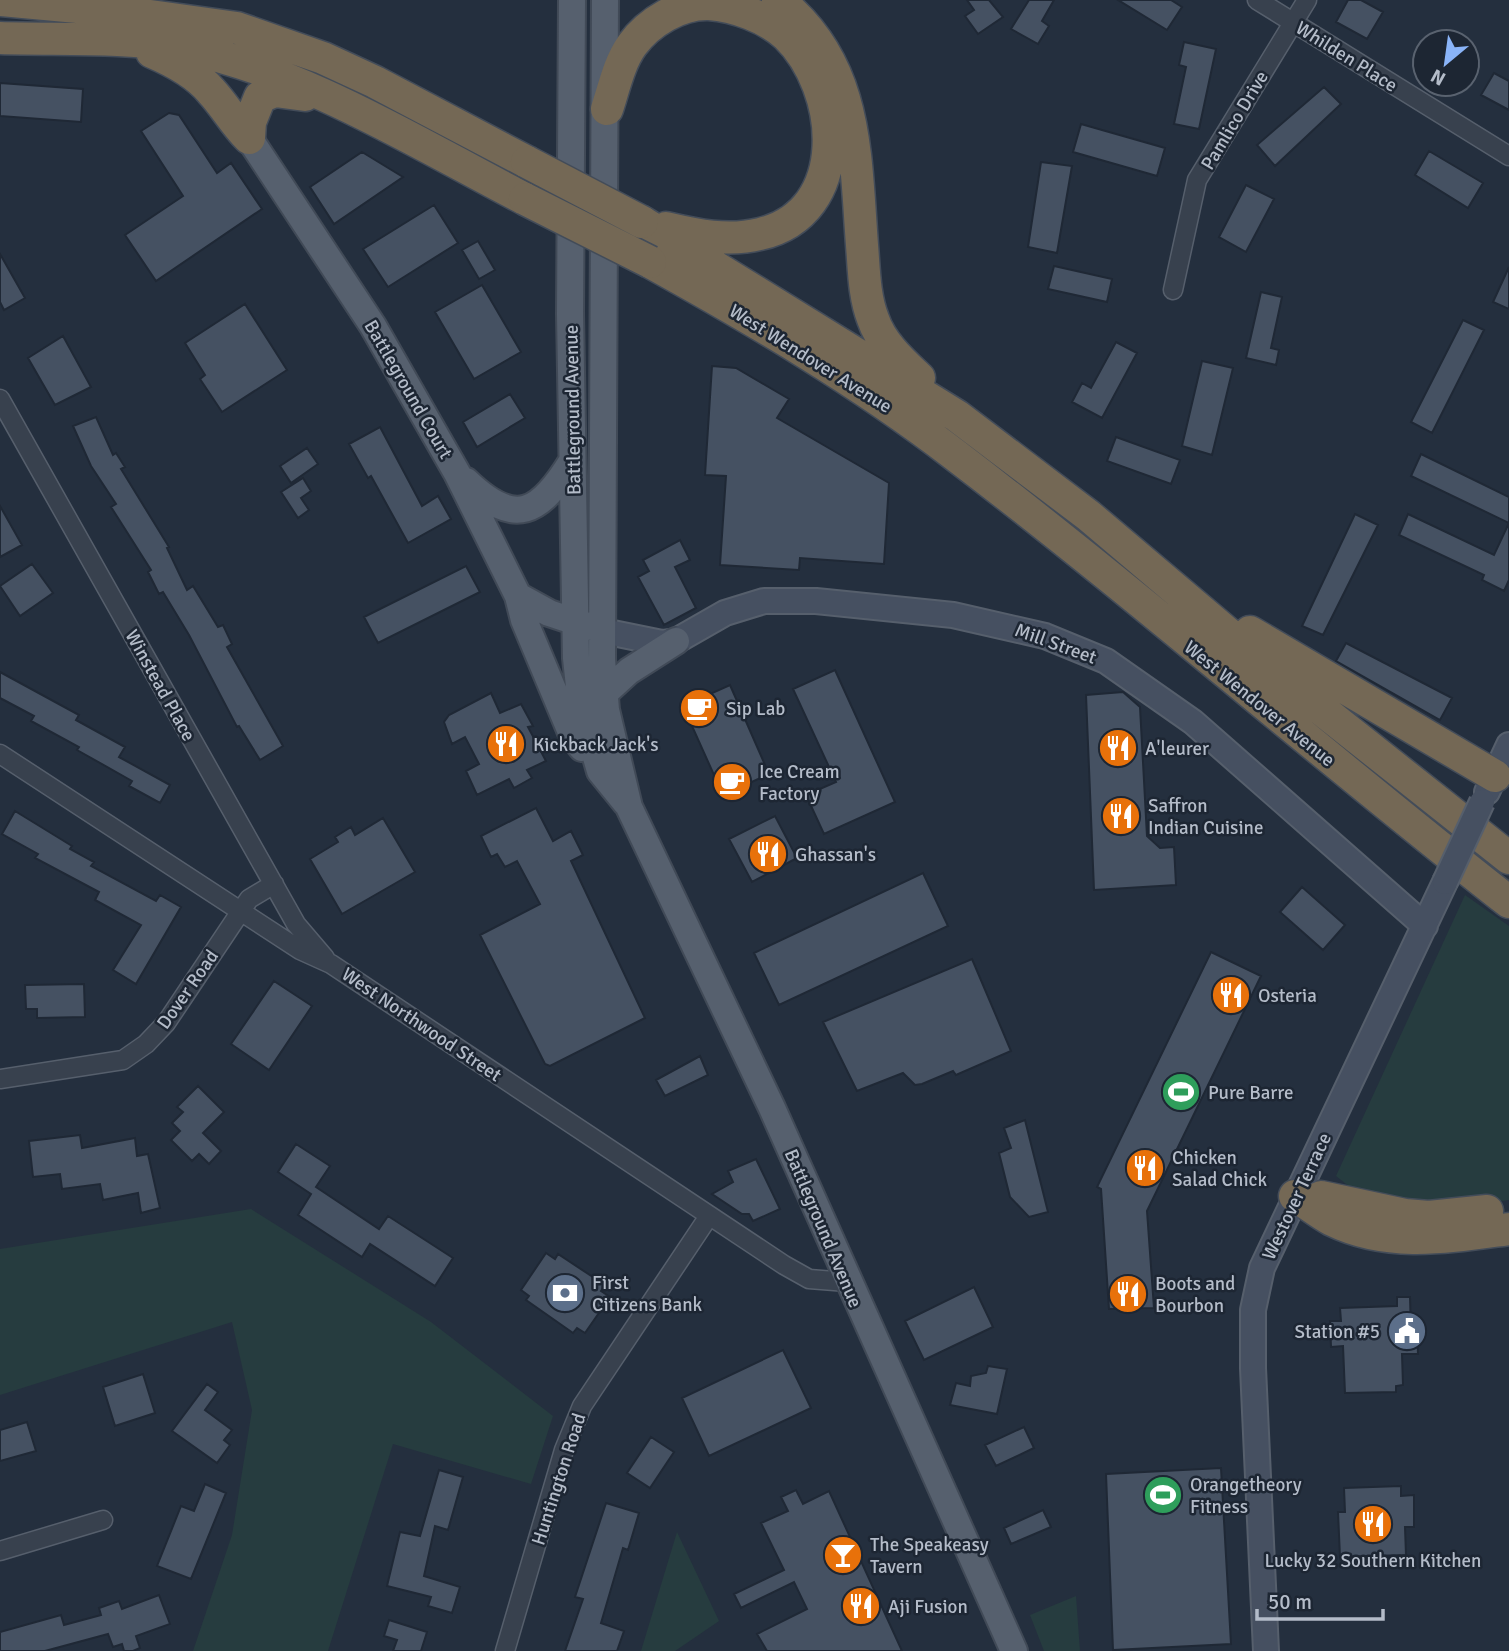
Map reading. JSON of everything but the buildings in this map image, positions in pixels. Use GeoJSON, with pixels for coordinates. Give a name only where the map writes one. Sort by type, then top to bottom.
{"type":"FeatureCollection","features":[{"type":"Feature","properties":{"kind":"highway","name":"West Wendover Avenue"},"geometry":{"type":"LineString","coordinates":[[0,0],[99,9],[237,28],[280,42],[375,82],[642,222],[957,416],[1089,516],[1185,594],[1258,659],[1509,858]]}},
{"type":"Feature","properties":{"kind":"highway"},"geometry":{"type":"LineString","coordinates":[[174,0],[183,7],[237,28]]}},
{"type":"Feature","properties":{"kind":"highway"},"geometry":{"type":"LineString","coordinates":[[778,0],[814,34],[840,78],[854,145],[866,287],[873,319],[894,354],[957,416]]}},
{"type":"Feature","properties":{"kind":"highway"},"geometry":{"type":"LineString","coordinates":[[607,109],[632,45],[657,20],[697,4],[738,9],[761,18],[786,35],[803,57],[828,115],[831,139],[828,164],[822,182],[803,212],[784,226],[761,234],[711,237],[642,222]]}},
{"type":"Feature","properties":{"kind":"highway","name":"West Wendover Avenue"},"geometry":{"type":"LineString","coordinates":[[0,38],[177,46],[246,64],[334,101],[650,262],[781,338],[955,455],[1424,837],[1509,902]]}},
{"type":"Feature","properties":{"kind":"highway"},"geometry":{"type":"LineString","coordinates":[[131,43],[173,61],[191,73],[209,88],[234,123],[249,138]]}},
{"type":"Feature","properties":{"kind":"highway"},"geometry":{"type":"LineString","coordinates":[[249,138],[255,106],[267,93],[287,92],[334,101]]}},
{"type":"Feature","properties":{"kind":"highway"},"geometry":{"type":"LineString","coordinates":[[1185,594],[1495,788]]}},
{"type":"Feature","properties":{"kind":"highway"},"geometry":{"type":"LineString","coordinates":[[1295,1196],[1333,1198],[1382,1211],[1429,1217],[1509,1208]]}},
{"type":"Feature","properties":{"kind":"highway"},"geometry":{"type":"LineString","coordinates":[[1295,1196],[1332,1220],[1391,1237],[1443,1238],[1509,1229]]}},
{"type":"Feature","properties":{"kind":"main road","name":"Battleground Avenue"},"geometry":{"type":"LineString","coordinates":[[572,0],[572,461],[575,622],[581,705],[600,771],[629,807],[762,1086],[847,1282],[1014,1651]]}},
{"type":"Feature","properties":{"kind":"main road","name":"Battleground Avenue"},"geometry":{"type":"LineString","coordinates":[[605,0],[607,109],[603,631],[605,693],[629,807]]}},
{"type":"Feature","properties":{"kind":"main road","name":"Battleground Court"},"geometry":{"type":"LineString","coordinates":[[249,138],[373,326],[457,472],[519,596],[524,620],[573,737],[600,771]]}},
{"type":"Feature","properties":{"kind":"main road"},"geometry":{"type":"LineString","coordinates":[[457,472],[492,503],[520,509],[544,500],[572,461]]}},
{"type":"Feature","properties":{"kind":"main road"},"geometry":{"type":"LineString","coordinates":[[519,596],[549,614],[603,631]]}},
{"type":"Feature","properties":{"kind":"main road","name":"Mill Street"},"geometry":{"type":"LineString","coordinates":[[603,631],[644,642],[676,641],[725,613],[764,601],[816,601],[953,615],[1012,626],[1045,636],[1106,661],[1193,722],[1425,926]]}},
{"type":"Feature","properties":{"kind":"main road"},"geometry":{"type":"LineString","coordinates":[[605,693],[629,671],[676,641]]}},
{"type":"Feature","properties":{"kind":"main road","name":"Westover Terrace"},"geometry":{"type":"LineString","coordinates":[[1266,1651],[1252,1368],[1253,1310],[1262,1268],[1445,882],[1495,788],[1509,745]]}},
{"type":"Feature","properties":{"kind":"street","name":"Whilden Place"},"geometry":{"type":"LineString","coordinates":[[1257,0],[1509,156]]}},
{"type":"Feature","properties":{"kind":"street","name":"Pamlico Drive"},"geometry":{"type":"LineString","coordinates":[[1172,290],[1197,180],[1307,0]]}},
{"type":"Feature","properties":{"kind":"street","name":"Winstead Place"},"geometry":{"type":"LineString","coordinates":[[0,399],[296,924],[331,964]]}},
{"type":"Feature","properties":{"kind":"street","name":"West Northwood Street"},"geometry":{"type":"LineString","coordinates":[[0,754],[300,950],[331,964],[709,1216],[809,1279],[847,1282]]}},
{"type":"Feature","properties":{"kind":"street","name":"Dover Road"},"geometry":{"type":"LineString","coordinates":[[0,1079],[123,1060],[146,1044],[166,1023],[249,899],[274,884]]}},
{"type":"Feature","properties":{"kind":"street","name":"Huntington Road"},"geometry":{"type":"LineString","coordinates":[[505,1651],[564,1450],[582,1406],[709,1216]]}},
{"type":"Feature","properties":{"kind":"street"},"geometry":{"type":"LineString","coordinates":[[0,1551],[103,1520]]}},
{"type":"Feature","properties":{"kind":"green space"},"geometry":{"type":"Polygon","coordinates":[[[1465,895],[1509,926],[1509,1200],[1446,1209],[1355,1191],[1336,1176],[1465,895]]]}},
{"type":"Feature","properties":{"kind":"green space"},"geometry":{"type":"Polygon","coordinates":[[[251,1209],[431,1322],[553,1416],[531,1484],[393,1444],[328,1651],[193,1651],[232,1535],[252,1410],[232,1322],[0,1395],[0,1249],[251,1209]]]}},
{"type":"Feature","properties":{"kind":"green space"},"geometry":{"type":"Polygon","coordinates":[[[677,1532],[719,1621],[675,1651],[641,1651],[677,1532]]]}},
{"type":"Feature","properties":{"kind":"green space"},"geometry":{"type":"Polygon","coordinates":[[[1076,1596],[1080,1651],[1044,1651],[1030,1615],[1076,1596]]]}},
{"type":"Feature","properties":{"kind":"place","name":"Sip Lab"},"geometry":{"type":"Point","coordinates":[699,708]}},
{"type":"Feature","properties":{"kind":"place","name":"Kickback Jack's"},"geometry":{"type":"Point","coordinates":[506,744]}},
{"type":"Feature","properties":{"kind":"place","name":"A'leurer"},"geometry":{"type":"Point","coordinates":[1118,748]}},
{"type":"Feature","properties":{"kind":"place","name":"Ice Cream Factory"},"geometry":{"type":"Point","coordinates":[732,782]}},
{"type":"Feature","properties":{"kind":"place","name":"Saffron Indian Cuisine"},"geometry":{"type":"Point","coordinates":[1121,816]}},
{"type":"Feature","properties":{"kind":"place","name":"Ghassan's"},"geometry":{"type":"Point","coordinates":[768,854]}},
{"type":"Feature","properties":{"kind":"place","name":"Osteria"},"geometry":{"type":"Point","coordinates":[1231,995]}},
{"type":"Feature","properties":{"kind":"place","name":"Pure Barre"},"geometry":{"type":"Point","coordinates":[1181,1092]}},
{"type":"Feature","properties":{"kind":"place","name":"Chicken Salad Chick"},"geometry":{"type":"Point","coordinates":[1145,1168]}},
{"type":"Feature","properties":{"kind":"place","name":"First Citizens Bank"},"geometry":{"type":"Point","coordinates":[565,1293]}},
{"type":"Feature","properties":{"kind":"place","name":"Boots and Bourbon"},"geometry":{"type":"Point","coordinates":[1128,1294]}},
{"type":"Feature","properties":{"kind":"place","name":"Station #5"},"geometry":{"type":"Point","coordinates":[1407,1331]}},
{"type":"Feature","properties":{"kind":"place","name":"Orangetheory Fitness"},"geometry":{"type":"Point","coordinates":[1163,1495]}},
{"type":"Feature","properties":{"kind":"place","name":"Lucky 32 Southern Kitchen"},"geometry":{"type":"Point","coordinates":[1373,1524]}},
{"type":"Feature","properties":{"kind":"place","name":"The Speakeasy Tavern"},"geometry":{"type":"Point","coordinates":[843,1555]}},
{"type":"Feature","properties":{"kind":"place","name":"Aji Fusion"},"geometry":{"type":"Point","coordinates":[861,1606]}}]}
